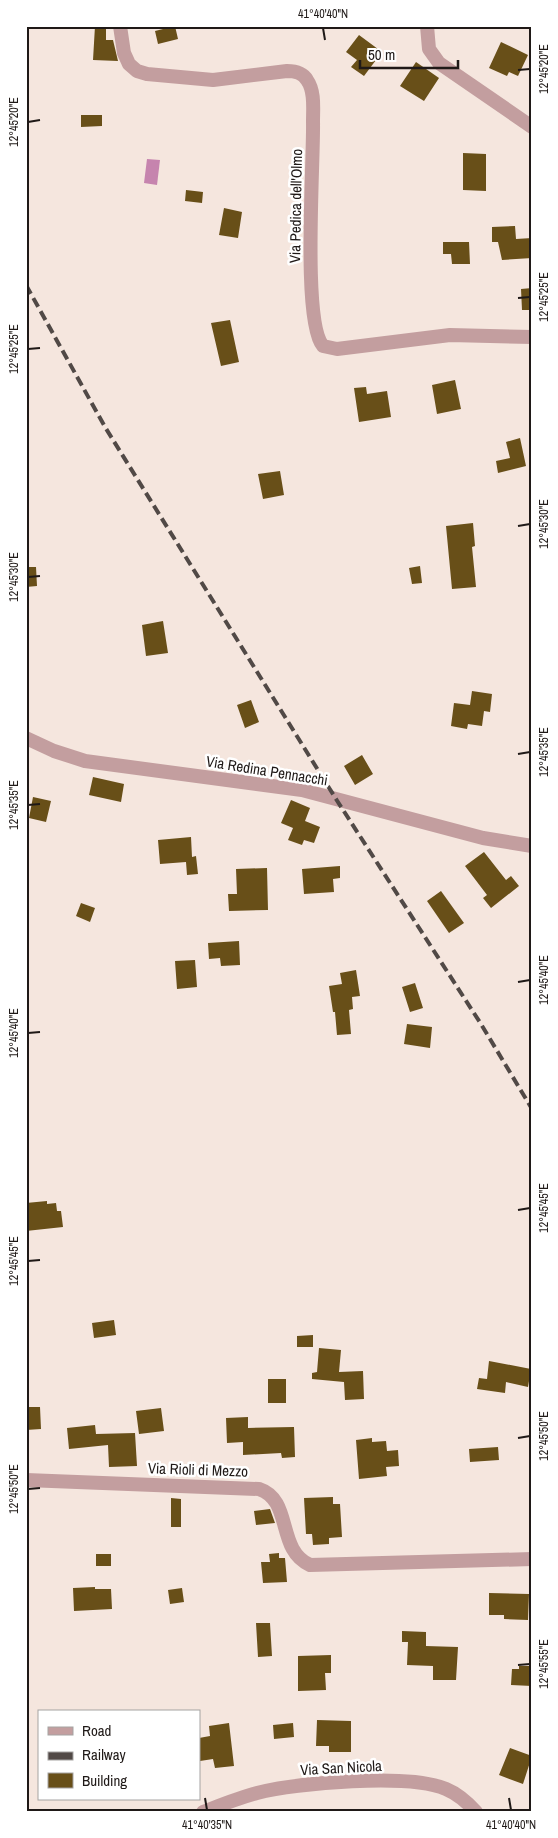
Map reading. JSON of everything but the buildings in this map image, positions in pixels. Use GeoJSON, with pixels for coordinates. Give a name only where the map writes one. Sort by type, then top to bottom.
{"type":"FeatureCollection","features":[{"type":"Feature","properties":{"kind":"street","name":"Via Pedica dell'Olmo"},"geometry":{"type":"LineString","coordinates":[[120,26],[124,53],[129,64],[137,71],[147,74],[213,80],[287,71],[300,74],[307,80],[312,94],[313,131],[312,285],[317,334],[323,346],[337,349],[450,335],[532,337]]}},
{"type":"Feature","properties":{"kind":"street"},"geometry":{"type":"LineString","coordinates":[[427,26],[429,49],[439,63],[532,128]]}},
{"type":"Feature","properties":{"kind":"street","name":"Via Redina Pennacchi"},"geometry":{"type":"LineString","coordinates":[[26,738],[54,751],[86,761],[302,790],[477,836],[532,846]]}},
{"type":"Feature","properties":{"kind":"street","name":"Via Rioli di Mezzo"},"geometry":{"type":"LineString","coordinates":[[26,1480],[259,1489],[274,1498],[290,1546],[300,1560],[310,1565],[532,1559]]}},
{"type":"Feature","properties":{"kind":"street","name":"Via San Nicola"},"geometry":{"type":"LineString","coordinates":[[203,1812],[242,1797],[275,1789],[377,1781],[418,1783],[445,1788],[463,1800],[476,1812]]}},
{"type":"Feature","properties":{"kind":"shaded area"},"geometry":{"type":"Polygon","coordinates":[[[147,159],[160,160],[157,185],[144,183],[147,159]]]}},
{"type":"Feature","properties":{"kind":"railway"},"geometry":{"type":"LineString","coordinates":[[26,285],[105,427],[336,799],[481,1024],[532,1109]]}}]}
